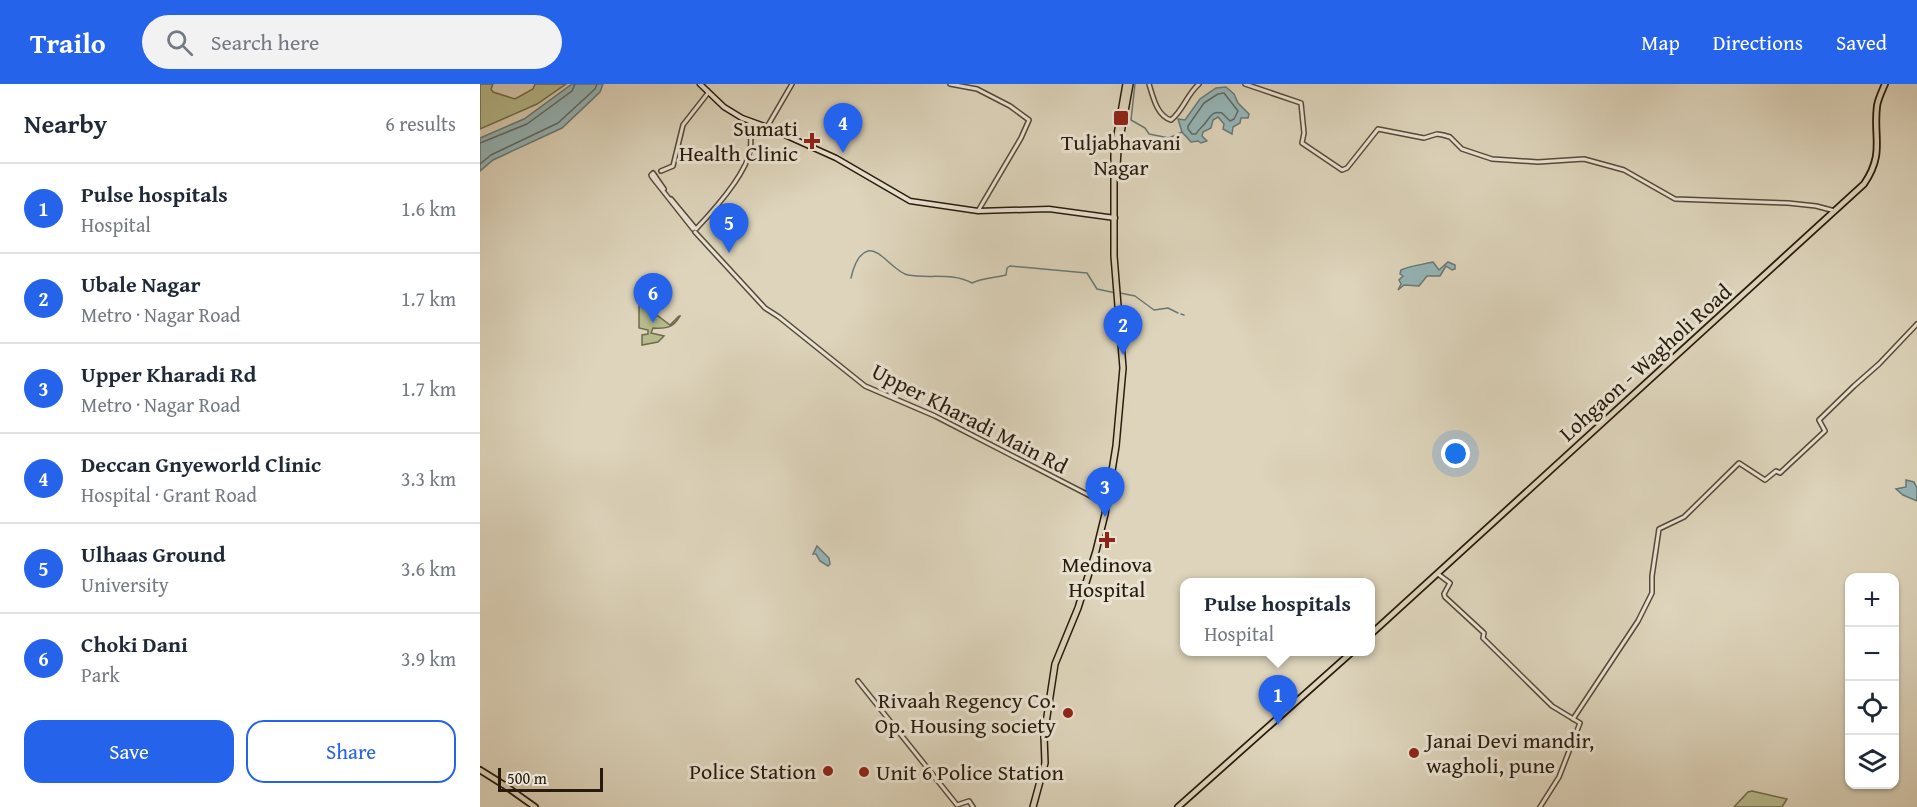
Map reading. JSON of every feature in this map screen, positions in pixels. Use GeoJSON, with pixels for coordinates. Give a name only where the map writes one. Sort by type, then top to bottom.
{"type":"FeatureCollection","features":[{"type":"Feature","properties":{"kind":"highway"},"geometry":{"type":"LineString","coordinates":[[1034,807],[1045,763],[1044,736],[1056,659],[1082,598],[1096,551],[1118,441],[1123,368],[1114,256],[1116,149],[1128,84]]}},
{"type":"Feature","properties":{"kind":"highway"},"geometry":{"type":"LineString","coordinates":[[1116,153],[1128,84]]}},
{"type":"Feature","properties":{"kind":"highway"},"geometry":{"type":"LineString","coordinates":[[1034,807],[1047,763],[1046,736],[1058,660],[1080,609],[1095,560],[1106,514],[1118,441],[1125,378],[1115,218]]}},
{"type":"Feature","properties":{"kind":"main road"},"geometry":{"type":"LineString","coordinates":[[701,84],[724,107],[750,122],[768,126]]}},
{"type":"Feature","properties":{"kind":"main road","name":"Lohgaon - Wagholi Road"},"geometry":{"type":"LineString","coordinates":[[1375,630],[1864,184],[1873,169],[1878,144],[1877,105],[1885,84]]}},
{"type":"Feature","properties":{"kind":"main road"},"geometry":{"type":"LineString","coordinates":[[709,92],[737,113],[837,156],[911,200],[978,210],[1049,209],[1115,218]]}},
{"type":"Feature","properties":{"kind":"main road"},"geometry":{"type":"LineString","coordinates":[[1178,807],[1346,656]]}},
{"type":"Feature","properties":{"kind":"main road"},"geometry":{"type":"LineString","coordinates":[[480,770],[535,807]]}},
{"type":"Feature","properties":{"kind":"street"},"geometry":{"type":"LineString","coordinates":[[768,126],[792,84]]}},
{"type":"Feature","properties":{"kind":"street"},"geometry":{"type":"LineString","coordinates":[[950,84],[977,89],[1013,107],[1029,120],[1021,138],[978,210]]}},
{"type":"Feature","properties":{"kind":"street"},"geometry":{"type":"LineString","coordinates":[[1149,84],[1160,112],[1171,120],[1176,116],[1190,92],[1199,84]]}},
{"type":"Feature","properties":{"kind":"street"},"geometry":{"type":"LineString","coordinates":[[1245,84],[1301,103],[1304,133],[1302,143],[1342,170],[1347,168],[1378,129],[1424,138],[1440,134],[1450,137],[1461,149],[1492,159],[1538,162],[1584,159],[1614,167],[1624,170],[1675,199],[1788,203],[1835,211]]}},
{"type":"Feature","properties":{"kind":"street","name":"Upper Kharadi Main Rd"},"geometry":{"type":"LineString","coordinates":[[709,92],[682,125],[674,166],[654,175],[695,230],[767,310],[869,388],[935,416],[1106,504]]}},
{"type":"Feature","properties":{"kind":"street"},"geometry":{"type":"LineString","coordinates":[[695,230],[720,205],[742,170],[750,150],[750,122]]}},
{"type":"Feature","properties":{"kind":"street"},"geometry":{"type":"LineString","coordinates":[[1573,719],[1637,622],[1652,593],[1652,576],[1659,529],[1684,518],[1739,463],[1766,481],[1775,471],[1780,473],[1825,431],[1819,420],[1880,364],[1917,324]]}},
{"type":"Feature","properties":{"kind":"street"},"geometry":{"type":"LineString","coordinates":[[1438,574],[1450,582],[1444,594],[1445,597],[1484,633],[1483,638],[1552,706],[1580,724],[1561,774],[1540,807]]}},
{"type":"Feature","properties":{"kind":"street"},"geometry":{"type":"LineString","coordinates":[[908,744],[858,681],[957,805],[969,801],[973,807]]}},
{"type":"Feature","properties":{"kind":"green space"},"geometry":{"type":"Polygon","coordinates":[[[480,84],[493,84],[491,89],[493,92],[515,99],[533,89],[535,84],[566,84],[537,104],[480,129],[480,84]]]}},
{"type":"Feature","properties":{"kind":"green space"},"geometry":{"type":"Polygon","coordinates":[[[643,302],[650,305],[650,315],[658,316],[670,325],[680,316],[669,327],[653,328],[651,333],[664,336],[658,342],[642,345],[642,335],[648,334],[648,330],[639,328],[639,306],[643,302]]]}},
{"type":"Feature","properties":{"kind":"green space"},"geometry":{"type":"Polygon","coordinates":[[[1748,792],[1787,799],[1782,807],[1734,807],[1748,792]]]}},
{"type":"Feature","properties":{"kind":"water"},"geometry":{"type":"Polygon","coordinates":[[[572,84],[603,84],[600,92],[562,128],[493,160],[480,171],[480,138],[524,119],[572,84]]]}},
{"type":"Feature","properties":{"kind":"water"},"geometry":{"type":"Polygon","coordinates":[[[1226,87],[1249,114],[1248,118],[1241,118],[1240,123],[1233,127],[1232,134],[1223,129],[1224,124],[1218,117],[1213,120],[1211,128],[1203,132],[1202,136],[1207,141],[1191,142],[1182,132],[1178,119],[1185,120],[1200,99],[1216,88],[1226,87]]]}},
{"type":"Feature","properties":{"kind":"water"},"geometry":{"type":"Polygon","coordinates":[[[1433,262],[1439,270],[1448,262],[1455,265],[1455,269],[1452,270],[1446,266],[1440,276],[1427,276],[1419,286],[1404,285],[1398,290],[1401,284],[1399,280],[1403,276],[1400,274],[1401,270],[1433,262]]]}},
{"type":"Feature","properties":{"kind":"water"},"geometry":{"type":"Polygon","coordinates":[[[1906,480],[1914,482],[1917,488],[1917,501],[1896,489],[1906,487],[1906,480]]]}},
{"type":"Feature","properties":{"kind":"water"},"geometry":{"type":"Polygon","coordinates":[[[817,546],[829,558],[828,566],[820,561],[816,554],[813,554],[817,546]]]}},
{"type":"Feature","properties":{"kind":"waterway"},"geometry":{"type":"LineString","coordinates":[[1135,84],[1131,120],[1145,128],[1149,134],[1169,138],[1182,132]]}},
{"type":"Feature","properties":{"kind":"waterway"},"geometry":{"type":"LineString","coordinates":[[851,278],[858,258],[868,251],[873,251],[908,275],[948,277],[972,283],[1006,275],[1007,268],[1010,266],[1087,273],[1097,289],[1116,293]]}},
{"type":"Feature","properties":{"kind":"waterway"},"geometry":{"type":"LineString","coordinates":[[1120,293],[1135,296],[1154,310],[1168,308],[1178,313]]}},
{"type":"Feature","properties":{"kind":"place","name":"Tuljabhavani Nagar"},"geometry":{"type":"Point","coordinates":[1121,118]}},
{"type":"Feature","properties":{"kind":"place","name":"Sumati Health Clinic"},"geometry":{"type":"Point","coordinates":[812,141]}},
{"type":"Feature","properties":{"kind":"place","name":"Deccan Gnyeworld Clinic"},"geometry":{"type":"Point","coordinates":[843,153]}},
{"type":"Feature","properties":{"kind":"place","name":"Ulhaas Ground"},"geometry":{"type":"Point","coordinates":[729,253]}},
{"type":"Feature","properties":{"kind":"place","name":"Choki Dani"},"geometry":{"type":"Point","coordinates":[653,323]}},
{"type":"Feature","properties":{"kind":"place","name":"Ubale Nagar"},"geometry":{"type":"Point","coordinates":[1123,355]}},
{"type":"Feature","properties":{"kind":"place","name":"Upper Kharadi Rd"},"geometry":{"type":"Point","coordinates":[1105,517]}},
{"type":"Feature","properties":{"kind":"place","name":"Medinova Hospital"},"geometry":{"type":"Point","coordinates":[1107,540]}},
{"type":"Feature","properties":{"kind":"place","name":"Rivaah Regency Co. Op. Housing society"},"geometry":{"type":"Point","coordinates":[1068,713]}},
{"type":"Feature","properties":{"kind":"place","name":"Pulse hospitals"},"geometry":{"type":"Point","coordinates":[1278,725]}},
{"type":"Feature","properties":{"kind":"place","name":"Janai Devi mandir, wagholi, pune"},"geometry":{"type":"Point","coordinates":[1414,753]}},
{"type":"Feature","properties":{"kind":"place","name":"Police Station"},"geometry":{"type":"Point","coordinates":[828,771]}},
{"type":"Feature","properties":{"kind":"place","name":"Unit 6 Police Station"},"geometry":{"type":"Point","coordinates":[864,772]}}]}
